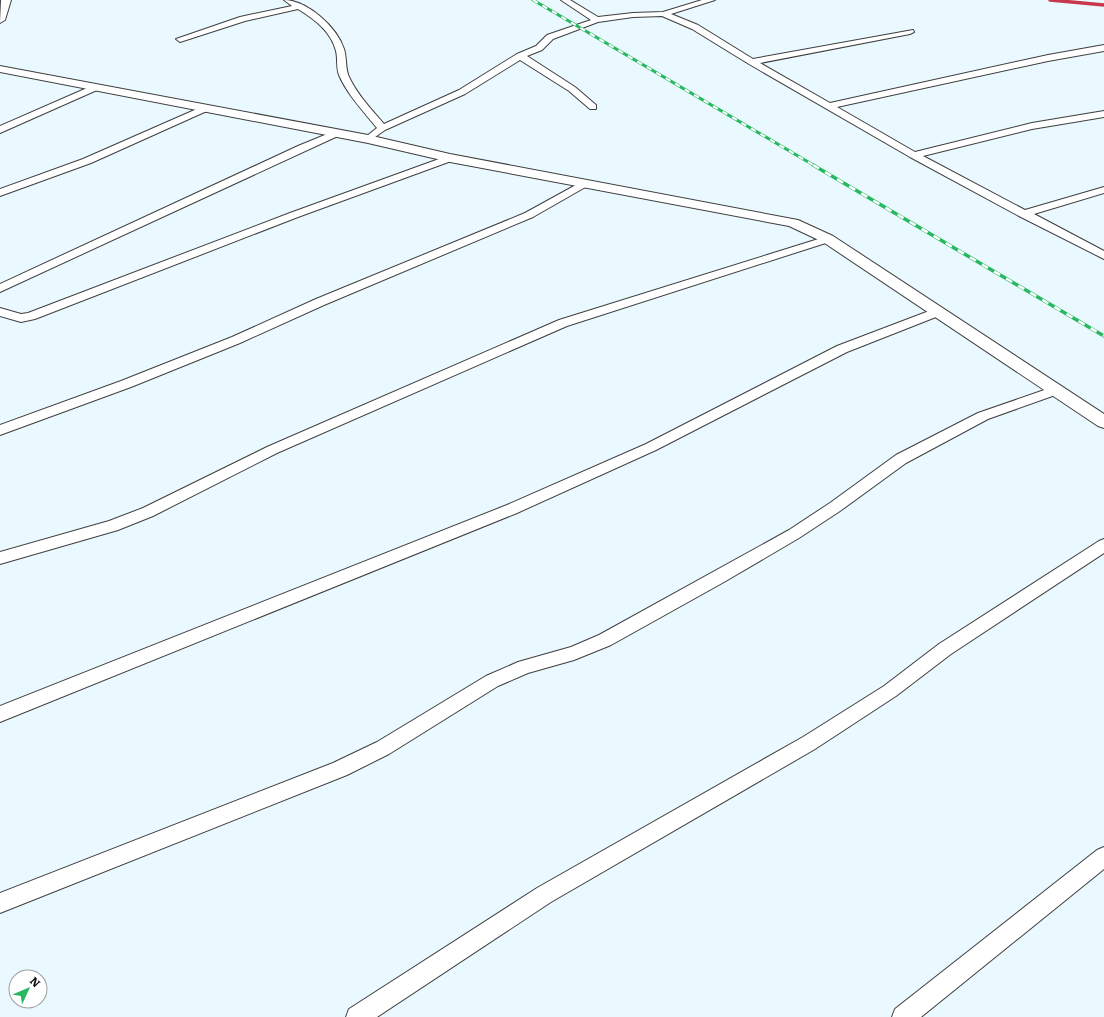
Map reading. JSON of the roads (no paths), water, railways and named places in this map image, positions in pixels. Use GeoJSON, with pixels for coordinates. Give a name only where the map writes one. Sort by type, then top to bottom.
{"type":"FeatureCollection","features":[{"type":"Feature","properties":{"kind":"street"},"geometry":{"type":"LineString","coordinates":[[0,20],[6,0]]}},
{"type":"Feature","properties":{"kind":"street"},"geometry":{"type":"LineString","coordinates":[[288,0],[301,6],[317,17],[338,42],[341,51],[341,65],[345,77],[382,128]]}},
{"type":"Feature","properties":{"kind":"street"},"geometry":{"type":"LineString","coordinates":[[565,0],[597,20]]}},
{"type":"Feature","properties":{"kind":"street"},"geometry":{"type":"LineString","coordinates":[[368,139],[382,128],[462,92],[520,56],[539,48],[550,37],[597,20],[633,15],[663,14],[711,0]]}},
{"type":"Feature","properties":{"kind":"street"},"geometry":{"type":"LineString","coordinates":[[180,39],[243,19],[301,6]]}},
{"type":"Feature","properties":{"kind":"street"},"geometry":{"type":"LineString","coordinates":[[663,14],[695,27],[752,62],[914,155],[1104,256]]}},
{"type":"Feature","properties":{"kind":"street"},"geometry":{"type":"LineString","coordinates":[[752,62],[910,32]]}},
{"type":"Feature","properties":{"kind":"street"},"geometry":{"type":"LineString","coordinates":[[830,106],[1033,61],[1104,48]]}},
{"type":"Feature","properties":{"kind":"street"},"geometry":{"type":"LineString","coordinates":[[520,56],[572,89],[593,107]]}},
{"type":"Feature","properties":{"kind":"street"},"geometry":{"type":"LineString","coordinates":[[1,69],[94,88],[368,139],[450,158],[774,218],[809,229],[828,239],[1104,422]]}},
{"type":"Feature","properties":{"kind":"street"},"geometry":{"type":"LineString","coordinates":[[0,130],[94,88]]}},
{"type":"Feature","properties":{"kind":"street"},"geometry":{"type":"LineString","coordinates":[[0,193],[87,161],[206,108]]}},
{"type":"Feature","properties":{"kind":"street"},"geometry":{"type":"LineString","coordinates":[[914,155],[997,133],[1052,122],[1104,114]]}},
{"type":"Feature","properties":{"kind":"street"},"geometry":{"type":"LineString","coordinates":[[0,288],[337,133]]}},
{"type":"Feature","properties":{"kind":"street"},"geometry":{"type":"LineString","coordinates":[[0,312],[21,318],[31,316],[114,286],[293,215],[392,181],[450,158]]}},
{"type":"Feature","properties":{"kind":"street"},"geometry":{"type":"LineString","coordinates":[[0,430],[126,384],[228,343],[320,302],[530,215],[585,183]]}},
{"type":"Feature","properties":{"kind":"street"},"geometry":{"type":"LineString","coordinates":[[1023,214],[1104,190]]}},
{"type":"Feature","properties":{"kind":"street"},"geometry":{"type":"LineString","coordinates":[[0,558],[112,526],[148,512],[272,450],[563,324],[828,239]]}},
{"type":"Feature","properties":{"kind":"street"},"geometry":{"type":"LineString","coordinates":[[0,714],[512,509],[626,459],[842,349],[937,312]]}},
{"type":"Feature","properties":{"kind":"street"},"geometry":{"type":"LineString","coordinates":[[0,903],[346,766],[383,748],[492,680],[524,667],[574,653],[605,640],[711,582],[794,534],[835,507],[900,460],[938,439],[983,416],[1056,390]]}},
{"type":"Feature","properties":{"kind":"street"},"geometry":{"type":"LineString","coordinates":[[356,1017],[544,895],[809,743],[890,691],[952,645],[1104,545]]}},
{"type":"Feature","properties":{"kind":"street"},"geometry":{"type":"LineString","coordinates":[[903,1017],[1104,857]]}},
{"type":"Feature","properties":{"kind":"waterway"},"geometry":{"type":"LineString","coordinates":[[1050,0],[1104,5]]}},
{"type":"Feature","properties":{"kind":"railway"},"geometry":{"type":"LineString","coordinates":[[533,0],[815,166]]}},
{"type":"Feature","properties":{"kind":"railway"},"geometry":{"type":"LineString","coordinates":[[813,165],[1104,336]]}}]}
